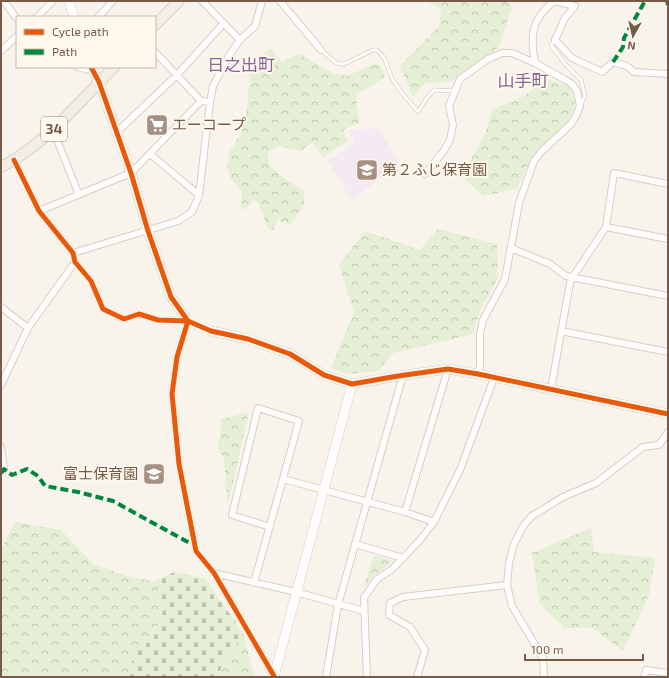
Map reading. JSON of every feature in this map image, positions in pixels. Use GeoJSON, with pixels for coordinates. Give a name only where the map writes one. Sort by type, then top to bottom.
{"type":"FeatureCollection","features":[{"type":"Feature","properties":{"kind":"main road"},"geometry":{"type":"LineString","coordinates":[[156,24],[179,1]]}},
{"type":"Feature","properties":{"kind":"main road","name":"34"},"geometry":{"type":"LineString","coordinates":[[1,167],[14,160],[53,130],[113,68]]}},
{"type":"Feature","properties":{"kind":"street"},"geometry":{"type":"LineString","coordinates":[[4,1],[16,18]]}},
{"type":"Feature","properties":{"kind":"street"},"geometry":{"type":"LineString","coordinates":[[38,16],[53,1]]}},
{"type":"Feature","properties":{"kind":"street"},"geometry":{"type":"LineString","coordinates":[[69,1],[74,16]]}},
{"type":"Feature","properties":{"kind":"street"},"geometry":{"type":"LineString","coordinates":[[99,16],[113,1]]}},
{"type":"Feature","properties":{"kind":"street"},"geometry":{"type":"LineString","coordinates":[[202,1],[240,40]]}},
{"type":"Feature","properties":{"kind":"street"},"geometry":{"type":"LineString","coordinates":[[73,253],[178,222],[192,212],[199,195],[213,86],[221,69],[240,40],[255,26],[262,1]]}},
{"type":"Feature","properties":{"kind":"street"},"geometry":{"type":"LineString","coordinates":[[280,1],[321,50]]}},
{"type":"Feature","properties":{"kind":"street"},"geometry":{"type":"LineString","coordinates":[[535,63],[532,44],[534,28],[538,17],[543,10],[554,1],[575,6],[565,18],[555,40],[572,58],[602,72],[613,62],[627,66],[634,72],[668,74]]}},
{"type":"Feature","properties":{"kind":"street"},"geometry":{"type":"LineString","coordinates":[[116,132],[176,75],[224,23]]}},
{"type":"Feature","properties":{"kind":"street"},"geometry":{"type":"LineString","coordinates":[[1,51],[16,37]]}},
{"type":"Feature","properties":{"kind":"street"},"geometry":{"type":"LineString","coordinates":[[156,53],[201,101],[210,102]]}},
{"type":"Feature","properties":{"kind":"street"},"geometry":{"type":"LineString","coordinates":[[425,174],[443,152],[450,140],[453,125],[449,106],[460,79],[488,59],[502,53],[512,53],[535,63],[572,84],[577,91],[580,106],[571,124],[542,151],[534,161],[518,202],[505,279],[483,320],[480,334],[480,364],[478,374]]}},
{"type":"Feature","properties":{"kind":"street"},"geometry":{"type":"LineString","coordinates":[[92,69],[99,82],[131,173],[148,231],[171,297],[188,321]]}},
{"type":"Feature","properties":{"kind":"street"},"geometry":{"type":"LineString","coordinates":[[38,210],[79,195],[131,173],[201,101]]}},
{"type":"Feature","properties":{"kind":"street"},"geometry":{"type":"LineString","coordinates":[[53,130],[79,195]]}},
{"type":"Feature","properties":{"kind":"street"},"geometry":{"type":"LineString","coordinates":[[150,154],[199,195]]}},
{"type":"Feature","properties":{"kind":"street"},"geometry":{"type":"LineString","coordinates":[[14,160],[38,210],[73,253],[75,262],[91,282],[103,309],[124,319],[139,314],[158,320],[188,321],[211,331],[248,339],[290,354],[324,375],[352,384],[403,375],[448,370],[478,374],[668,414]]}},
{"type":"Feature","properties":{"kind":"street"},"geometry":{"type":"LineString","coordinates":[[551,390],[572,278],[606,227],[614,173],[668,184]]}},
{"type":"Feature","properties":{"kind":"street"},"geometry":{"type":"LineString","coordinates":[[606,227],[668,239]]}},
{"type":"Feature","properties":{"kind":"street"},"geometry":{"type":"LineString","coordinates":[[511,248],[550,264],[566,276],[572,278],[668,296]]}},
{"type":"Feature","properties":{"kind":"street"},"geometry":{"type":"LineString","coordinates":[[2,381],[28,328],[75,262]]}},
{"type":"Feature","properties":{"kind":"street"},"geometry":{"type":"LineString","coordinates":[[1,307],[28,328]]}},
{"type":"Feature","properties":{"kind":"street"},"geometry":{"type":"LineString","coordinates":[[188,321],[177,356],[172,394],[179,464],[196,551],[214,573],[274,677]]}},
{"type":"Feature","properties":{"kind":"street"},"geometry":{"type":"LineString","coordinates":[[562,332],[668,352]]}},
{"type":"Feature","properties":{"kind":"street"},"geometry":{"type":"LineString","coordinates":[[405,512],[448,370]]}},
{"type":"Feature","properties":{"kind":"street"},"geometry":{"type":"LineString","coordinates":[[326,677],[338,605],[403,375]]}},
{"type":"Feature","properties":{"kind":"street"},"geometry":{"type":"LineString","coordinates":[[367,677],[364,598],[376,580],[392,569],[403,558],[434,522],[460,470],[494,378]]}},
{"type":"Feature","properties":{"kind":"street"},"geometry":{"type":"LineString","coordinates":[[274,677],[352,384]]}},
{"type":"Feature","properties":{"kind":"street"},"geometry":{"type":"LineString","coordinates":[[254,583],[270,527],[299,421],[258,408],[232,515],[270,527]]}},
{"type":"Feature","properties":{"kind":"street"},"geometry":{"type":"LineString","coordinates":[[544,677],[543,658],[512,606],[507,585],[509,563],[514,544],[524,525],[532,516],[563,497],[596,483],[643,447],[659,445],[668,432]]}},
{"type":"Feature","properties":{"kind":"street"},"geometry":{"type":"LineString","coordinates":[[1,447],[4,469]]}},
{"type":"Feature","properties":{"kind":"street"},"geometry":{"type":"LineString","coordinates":[[283,479],[405,512],[434,522]]}},
{"type":"Feature","properties":{"kind":"street"},"geometry":{"type":"LineString","coordinates":[[355,544],[403,558]]}},
{"type":"Feature","properties":{"kind":"street"},"geometry":{"type":"LineString","coordinates":[[214,573],[296,592],[338,605],[364,611]]}},
{"type":"Feature","properties":{"kind":"street"},"geometry":{"type":"LineString","coordinates":[[417,677],[425,650],[410,627],[389,615],[390,603],[403,597],[507,585]]}},
{"type":"Feature","properties":{"kind":"street"},"geometry":{"type":"LineString","coordinates":[[644,677],[646,670],[668,673]]}},
{"type":"Feature","properties":{"kind":"lane"},"geometry":{"type":"LineString","coordinates":[[555,40],[551,45],[566,65],[581,80],[585,96],[580,106]]}},
{"type":"Feature","properties":{"kind":"lane"},"geometry":{"type":"LineString","coordinates":[[321,50],[336,63],[344,64],[373,50],[377,50],[383,55],[388,63],[393,80],[418,112],[434,90],[455,91]]}},
{"type":"Feature","properties":{"kind":"shaded area"},"geometry":{"type":"Polygon","coordinates":[[[378,128],[399,160],[386,174],[352,200],[328,161],[355,142],[348,130],[378,128]]]}},
{"type":"Feature","properties":{"kind":"green space"},"geometry":{"type":"Polygon","coordinates":[[[424,1],[508,1],[512,7],[499,47],[450,82],[425,83],[413,97],[400,66],[439,26],[441,8],[424,1]]]}},
{"type":"Feature","properties":{"kind":"green space"},"geometry":{"type":"Polygon","coordinates":[[[270,48],[282,62],[299,54],[332,73],[347,76],[376,63],[380,66],[385,77],[356,95],[359,123],[343,130],[348,141],[323,157],[312,142],[301,151],[281,146],[268,151],[269,165],[285,179],[304,191],[304,205],[290,225],[280,222],[279,214],[274,229],[270,231],[258,202],[253,200],[245,210],[241,207],[242,192],[231,178],[227,165],[229,153],[242,132],[247,108],[250,74],[270,48]]]}},
{"type":"Feature","properties":{"kind":"green space"},"geometry":{"type":"Polygon","coordinates":[[[547,79],[569,86],[575,102],[570,121],[533,155],[517,188],[483,196],[462,176],[485,134],[492,110],[524,96],[547,79]]]}},
{"type":"Feature","properties":{"kind":"green space"},"geometry":{"type":"Polygon","coordinates":[[[438,229],[497,244],[498,278],[481,309],[473,334],[393,353],[378,371],[347,374],[331,368],[354,313],[339,265],[365,231],[420,250],[438,229]]]}},
{"type":"Feature","properties":{"kind":"green space"},"geometry":{"type":"Polygon","coordinates":[[[249,412],[228,505],[224,458],[218,448],[222,419],[249,412]]]}},
{"type":"Feature","properties":{"kind":"green space"},"geometry":{"type":"Polygon","coordinates":[[[15,522],[61,530],[93,564],[126,576],[154,581],[165,605],[153,639],[138,649],[128,677],[1,677],[1,550],[15,522]]]}},
{"type":"Feature","properties":{"kind":"green space"},"geometry":{"type":"Polygon","coordinates":[[[591,528],[594,552],[655,558],[649,595],[623,651],[592,628],[564,628],[540,604],[532,553],[591,528]]]}},
{"type":"Feature","properties":{"kind":"green space"},"geometry":{"type":"Polygon","coordinates":[[[374,555],[392,561],[375,575],[363,588],[374,555]]]}},
{"type":"Feature","properties":{"kind":"green space"},"geometry":{"type":"Polygon","coordinates":[[[174,572],[205,578],[243,633],[225,659],[219,677],[128,677],[138,649],[153,639],[165,605],[154,581],[174,572]]]}},
{"type":"Feature","properties":{"kind":"green space"},"geometry":{"type":"Polygon","coordinates":[[[243,633],[253,672],[256,677],[219,677],[225,659],[243,633]]]}},
{"type":"Feature","properties":{"kind":"marked path"},"geometry":{"type":"LineString","coordinates":[[613,62],[623,47],[624,38],[645,1]]}},
{"type":"Feature","properties":{"kind":"marked path"},"geometry":{"type":"LineString","coordinates":[[667,1],[668,5]]}},
{"type":"Feature","properties":{"kind":"marked path"},"geometry":{"type":"LineString","coordinates":[[1,473],[4,469],[12,475],[27,469],[38,476],[45,486],[78,492],[113,501],[195,546]]}},
{"type":"Feature","properties":{"kind":"cycle path"},"geometry":{"type":"LineString","coordinates":[[92,68],[99,82],[131,173],[148,231],[171,297],[188,321],[211,331],[248,339],[290,354],[324,375],[352,384],[448,369],[668,414]]}},
{"type":"Feature","properties":{"kind":"cycle path"},"geometry":{"type":"LineString","coordinates":[[14,160],[39,211],[73,253],[75,262],[91,281],[103,309],[124,319],[139,314],[158,320],[188,321],[177,357],[172,394],[179,464],[196,551],[214,573],[274,676]]}},
{"type":"Feature","properties":{"kind":"place","name":"エーコープ"},"geometry":{"type":"Point","coordinates":[157,125]}},
{"type":"Feature","properties":{"kind":"place","name":"第２ふじ保育園"},"geometry":{"type":"Point","coordinates":[367,170]}},
{"type":"Feature","properties":{"kind":"place","name":"富士保育園"},"geometry":{"type":"Point","coordinates":[154,474]}},
{"type":"Feature","properties":{"kind":"district","name":"日之出町"},"geometry":{"type":"Point","coordinates":[241,65]}},
{"type":"Feature","properties":{"kind":"district","name":"山手町"},"geometry":{"type":"Point","coordinates":[523,81]}}]}
